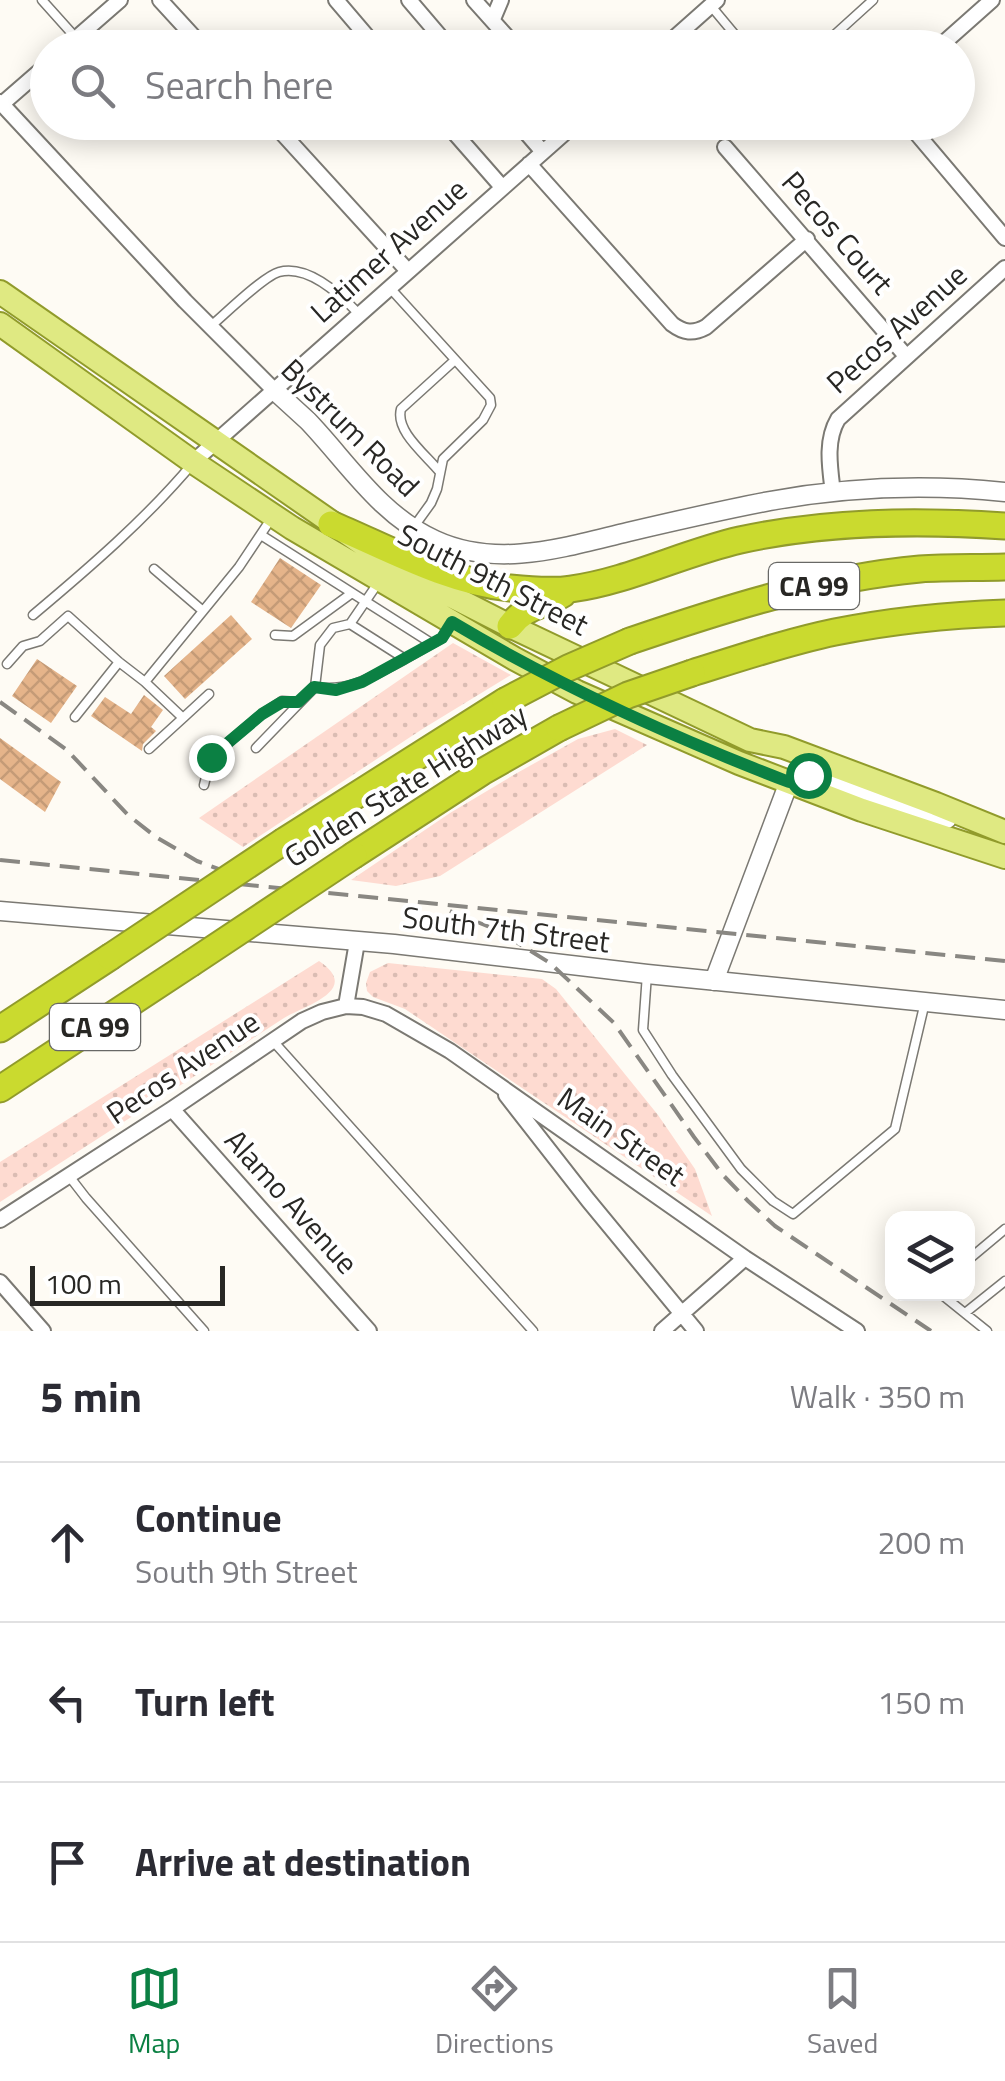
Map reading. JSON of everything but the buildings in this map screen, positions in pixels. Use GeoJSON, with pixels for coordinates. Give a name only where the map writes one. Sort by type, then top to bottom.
{"type":"FeatureCollection","features":[{"type":"Feature","properties":{"kind":"highway"},"geometry":{"type":"LineString","coordinates":[[332,524],[477,582],[505,588],[571,589],[714,547],[784,532],[871,523],[1005,526]]}},
{"type":"Feature","properties":{"kind":"highway","name":"Golden State Highway"},"geometry":{"type":"LineString","coordinates":[[0,1029],[284,841],[505,701],[568,668],[699,617],[809,587],[921,569],[1005,567]]}},
{"type":"Feature","properties":{"kind":"highway"},"geometry":{"type":"LineString","coordinates":[[510,626],[528,608],[551,602],[571,589]]}},
{"type":"Feature","properties":{"kind":"highway","name":"Golden State Highway"},"geometry":{"type":"LineString","coordinates":[[0,1089],[482,772],[628,695],[692,672],[834,632],[926,618],[1005,613]]}},
{"type":"Feature","properties":{"kind":"main road","name":"South 9th Street"},"geometry":{"type":"LineString","coordinates":[[0,292],[400,570],[750,740],[784,747],[1005,834]]}},
{"type":"Feature","properties":{"kind":"main road","name":"South 9th Street"},"geometry":{"type":"LineString","coordinates":[[0,324],[193,462],[267,525],[380,579],[515,660],[640,720],[789,782],[1005,858]]}},
{"type":"Feature","properties":{"kind":"main road"},"geometry":{"type":"LineString","coordinates":[[510,626],[509,649],[515,660]]}},
{"type":"Feature","properties":{"kind":"main road"},"geometry":{"type":"LineString","coordinates":[[750,740],[772,756],[789,782]]}},
{"type":"Feature","properties":{"kind":"street"},"geometry":{"type":"LineString","coordinates":[[86,30],[120,0]]}},
{"type":"Feature","properties":{"kind":"street"},"geometry":{"type":"LineString","coordinates":[[160,0],[188,30]]}},
{"type":"Feature","properties":{"kind":"street"},"geometry":{"type":"LineString","coordinates":[[336,0],[362,30]]}},
{"type":"Feature","properties":{"kind":"street"},"geometry":{"type":"LineString","coordinates":[[408,0],[434,30]]}},
{"type":"Feature","properties":{"kind":"street"},"geometry":{"type":"LineString","coordinates":[[474,0],[502,30]]}},
{"type":"Feature","properties":{"kind":"street"},"geometry":{"type":"LineString","coordinates":[[493,20],[501,0]]}},
{"type":"Feature","properties":{"kind":"street"},"geometry":{"type":"LineString","coordinates":[[959,30],[994,0],[1005,10]]}},
{"type":"Feature","properties":{"kind":"street"},"geometry":{"type":"LineString","coordinates":[[683,30],[714,3]]}},
{"type":"Feature","properties":{"kind":"street"},"geometry":{"type":"LineString","coordinates":[[1,103],[30,79]]}},
{"type":"Feature","properties":{"kind":"street","name":"Bystrum Road"},"geometry":{"type":"LineString","coordinates":[[1,103],[30,134]]}},
{"type":"Feature","properties":{"kind":"street","name":"Bystrum Road"},"geometry":{"type":"LineString","coordinates":[[35,140],[172,287],[308,422],[371,493],[414,528],[460,550],[498,554],[542,552],[723,510],[876,488],[1005,492]]}},
{"type":"Feature","properties":{"kind":"street"},"geometry":{"type":"LineString","coordinates":[[288,140],[407,270]]}},
{"type":"Feature","properties":{"kind":"street"},"geometry":{"type":"LineString","coordinates":[[461,140],[502,188]]}},
{"type":"Feature","properties":{"kind":"street"},"geometry":{"type":"LineString","coordinates":[[533,140],[543,152]]}},
{"type":"Feature","properties":{"kind":"street","name":"Latimer Avenue"},"geometry":{"type":"LineString","coordinates":[[193,462],[557,140]]}},
{"type":"Feature","properties":{"kind":"street"},"geometry":{"type":"LineString","coordinates":[[922,140],[1005,238]]}},
{"type":"Feature","properties":{"kind":"street","name":"Pecos Court"},"geometry":{"type":"LineString","coordinates":[[725,148],[906,356]]}},
{"type":"Feature","properties":{"kind":"street"},"geometry":{"type":"LineString","coordinates":[[529,164],[672,324],[689,332],[706,327],[807,240]]}},
{"type":"Feature","properties":{"kind":"street","name":"Pecos Avenue"},"geometry":{"type":"LineString","coordinates":[[833,493],[831,430],[838,419],[1005,268]]}},
{"type":"Feature","properties":{"kind":"street"},"geometry":{"type":"LineString","coordinates":[[714,981],[789,782],[799,776],[808,775],[902,808],[1005,834]]}},
{"type":"Feature","properties":{"kind":"street","name":"South 7th Street"},"geometry":{"type":"LineString","coordinates":[[0,911],[357,942],[1005,1010]]}},
{"type":"Feature","properties":{"kind":"street"},"geometry":{"type":"LineString","coordinates":[[346,1006],[357,942]]}},
{"type":"Feature","properties":{"kind":"street","name":"Pecos Avenue"},"geometry":{"type":"LineString","coordinates":[[0,1220],[302,1021],[346,1006]]}},
{"type":"Feature","properties":{"kind":"street","name":"Main Street"},"geometry":{"type":"LineString","coordinates":[[346,1006],[386,1014],[450,1052],[744,1258],[856,1331]]}},
{"type":"Feature","properties":{"kind":"street"},"geometry":{"type":"LineString","coordinates":[[496,1083],[696,1331]]}},
{"type":"Feature","properties":{"kind":"street","name":"Alamo Avenue"},"geometry":{"type":"LineString","coordinates":[[172,1109],[369,1331]]}},
{"type":"Feature","properties":{"kind":"street"},"geometry":{"type":"LineString","coordinates":[[662,1331],[744,1258]]}},
{"type":"Feature","properties":{"kind":"street"},"geometry":{"type":"LineString","coordinates":[[0,1282],[44,1331]]}},
{"type":"Feature","properties":{"kind":"lane"},"geometry":{"type":"LineString","coordinates":[[42,0],[62,30]]}},
{"type":"Feature","properties":{"kind":"lane"},"geometry":{"type":"LineString","coordinates":[[840,30],[873,0]]}},
{"type":"Feature","properties":{"kind":"lane"},"geometry":{"type":"LineString","coordinates":[[714,3],[733,30]]}},
{"type":"Feature","properties":{"kind":"lane"},"geometry":{"type":"LineString","coordinates":[[212,326],[276,272],[292,270],[321,281],[359,314]]}},
{"type":"Feature","properties":{"kind":"lane"},"geometry":{"type":"LineString","coordinates":[[389,287],[490,398],[492,405],[483,420],[443,459],[437,489],[414,528]]}},
{"type":"Feature","properties":{"kind":"lane"},"geometry":{"type":"LineString","coordinates":[[439,471],[403,428],[399,415],[455,360]]}},
{"type":"Feature","properties":{"kind":"lane"},"geometry":{"type":"LineString","coordinates":[[33,614],[168,493],[193,462]]}},
{"type":"Feature","properties":{"kind":"lane"},"geometry":{"type":"LineString","coordinates":[[144,682],[239,568],[267,525],[352,593],[431,643]]}},
{"type":"Feature","properties":{"kind":"lane"},"geometry":{"type":"LineString","coordinates":[[154,569],[203,611]]}},
{"type":"Feature","properties":{"kind":"lane"},"geometry":{"type":"LineString","coordinates":[[256,748],[314,687],[320,645],[333,628],[350,624],[380,579]]}},
{"type":"Feature","properties":{"kind":"lane"},"geometry":{"type":"LineString","coordinates":[[275,635],[293,636],[352,593]]}},
{"type":"Feature","properties":{"kind":"lane"},"geometry":{"type":"LineString","coordinates":[[398,623],[414,599]]}},
{"type":"Feature","properties":{"kind":"lane"},"geometry":{"type":"LineString","coordinates":[[8,664],[22,646],[40,641],[68,616],[183,718]]}},
{"type":"Feature","properties":{"kind":"lane"},"geometry":{"type":"LineString","coordinates":[[314,687],[336,690],[362,682],[442,638],[452,622]]}},
{"type":"Feature","properties":{"kind":"lane"},"geometry":{"type":"LineString","coordinates":[[350,624],[405,658]]}},
{"type":"Feature","properties":{"kind":"lane"},"geometry":{"type":"LineString","coordinates":[[75,717],[118,662]]}},
{"type":"Feature","properties":{"kind":"lane"},"geometry":{"type":"LineString","coordinates":[[148,750],[209,694]]}},
{"type":"Feature","properties":{"kind":"lane"},"geometry":{"type":"LineString","coordinates":[[204,785],[211,757],[272,708],[282,702],[298,702]]}},
{"type":"Feature","properties":{"kind":"lane"},"geometry":{"type":"LineString","coordinates":[[647,974],[644,1030],[741,1170],[773,1201],[794,1214],[895,1129],[924,1002]]}},
{"type":"Feature","properties":{"kind":"lane"},"geometry":{"type":"LineString","coordinates":[[273,1041],[533,1331]]}},
{"type":"Feature","properties":{"kind":"lane"},"geometry":{"type":"LineString","coordinates":[[69,1176],[204,1331]]}},
{"type":"Feature","properties":{"kind":"lane"},"geometry":{"type":"LineString","coordinates":[[975,1254],[1005,1229]]}},
{"type":"Feature","properties":{"kind":"lane"},"geometry":{"type":"LineString","coordinates":[[965,1313],[1005,1281]]}},
{"type":"Feature","properties":{"kind":"lane"},"geometry":{"type":"LineString","coordinates":[[949,1301],[987,1331]]}},
{"type":"Feature","properties":{"kind":"shaded area"},"geometry":{"type":"Polygon","coordinates":[[[453,643],[511,675],[243,847],[199,818],[453,643]]]}},
{"type":"Feature","properties":{"kind":"shaded area"},"geometry":{"type":"Polygon","coordinates":[[[615,729],[647,745],[440,876],[396,886],[351,880],[517,773],[578,739],[615,729]]]}},
{"type":"Feature","properties":{"kind":"shaded area"},"geometry":{"type":"Polygon","coordinates":[[[319,961],[335,980],[326,996],[284,1018],[0,1202],[0,1162],[319,961]]]}},
{"type":"Feature","properties":{"kind":"shaded area"},"geometry":{"type":"Polygon","coordinates":[[[388,963],[542,979],[556,989],[658,1115],[695,1169],[712,1216],[405,1009],[373,997],[366,983],[370,972],[388,963]]]}},
{"type":"Feature","properties":{"kind":"railway"},"geometry":{"type":"LineString","coordinates":[[0,702],[67,750],[128,815],[156,837],[197,861],[235,875]]}},
{"type":"Feature","properties":{"kind":"railway"},"geometry":{"type":"LineString","coordinates":[[0,860],[1005,961]]}},
{"type":"Feature","properties":{"kind":"railway"},"geometry":{"type":"LineString","coordinates":[[450,911],[497,930],[550,963],[614,1023],[694,1137],[748,1201],[775,1226],[931,1331]]}},
{"type":"Feature","properties":{"kind":"route"},"geometry":{"type":"LineString","coordinates":[[211,757],[282,702],[298,702],[314,687],[336,690],[362,682],[442,638],[452,622],[577,692],[739,763],[789,782],[808,775]]}}]}
